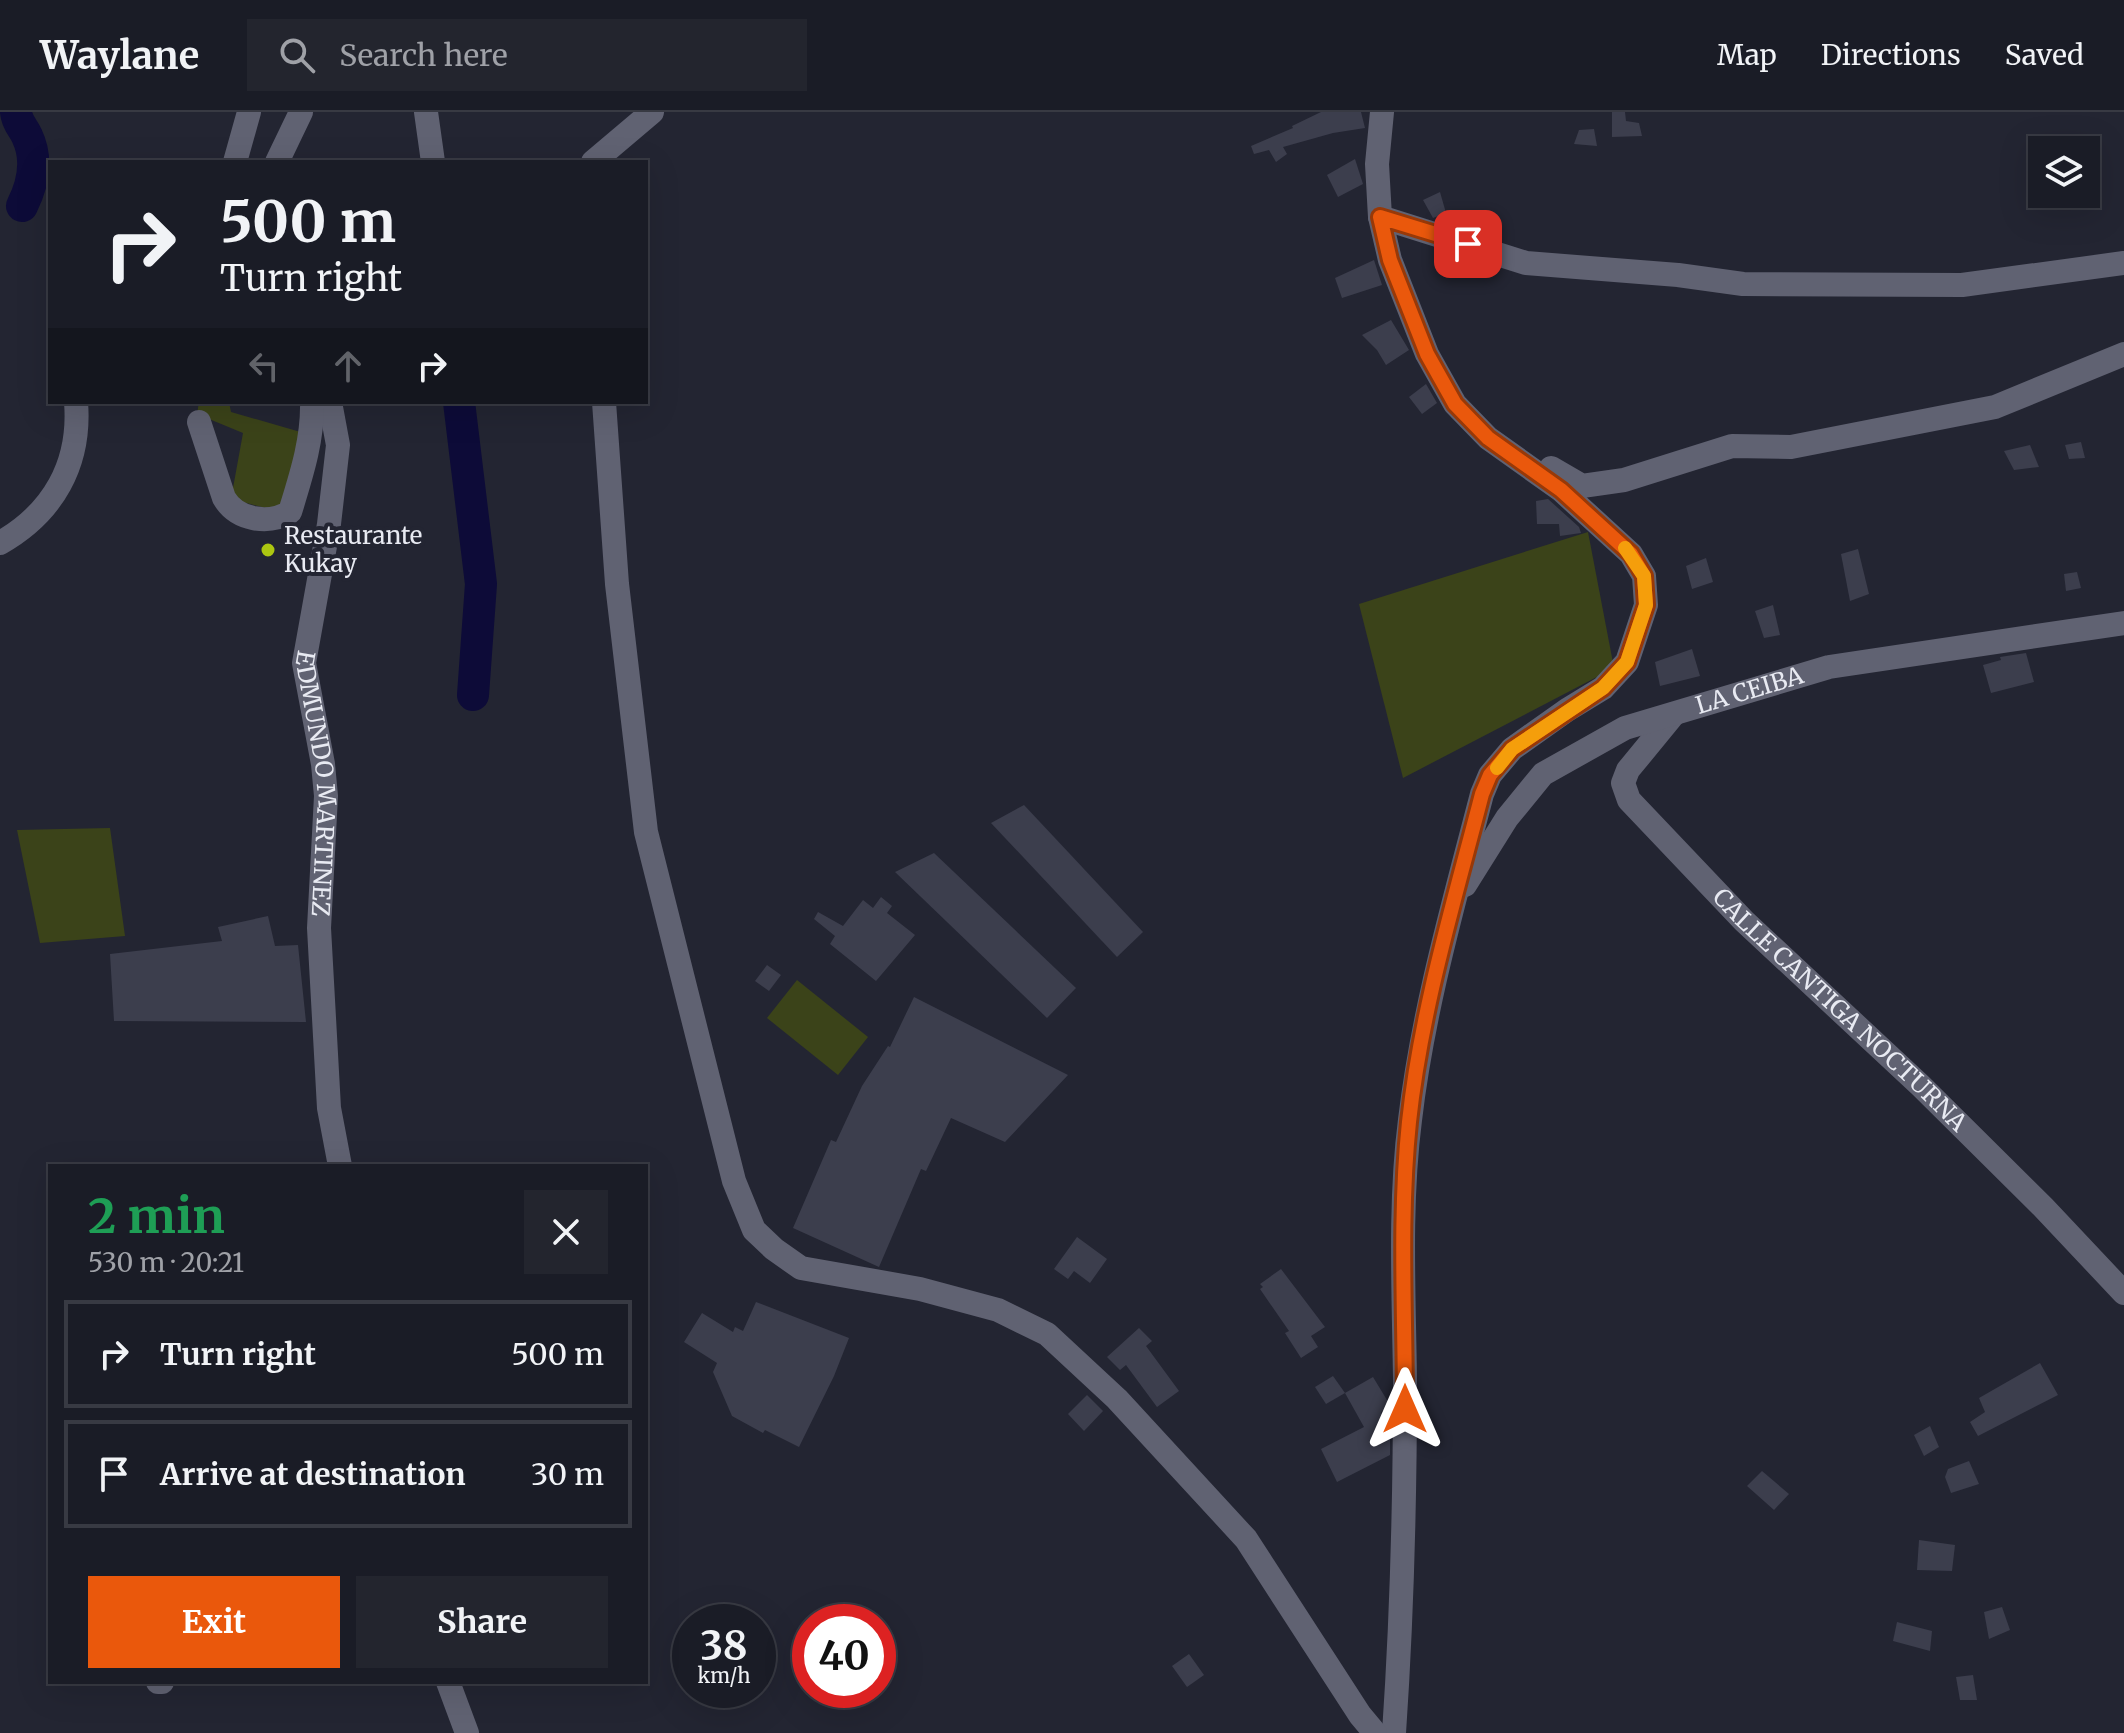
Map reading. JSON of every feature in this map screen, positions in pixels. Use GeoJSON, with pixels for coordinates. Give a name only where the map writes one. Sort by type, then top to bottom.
{"type":"FeatureCollection","features":[{"type":"Feature","properties":{"kind":"street"},"geometry":{"type":"LineString","coordinates":[[236,160],[249,112]]}},
{"type":"Feature","properties":{"kind":"street"},"geometry":{"type":"LineString","coordinates":[[278,160],[301,112]]}},
{"type":"Feature","properties":{"kind":"street"},"geometry":{"type":"LineString","coordinates":[[426,112],[432,160]]}},
{"type":"Feature","properties":{"kind":"street"},"geometry":{"type":"LineString","coordinates":[[595,160],[652,112]]}},
{"type":"Feature","properties":{"kind":"street"},"geometry":{"type":"LineString","coordinates":[[1382,112],[1377,164],[1380,217],[1390,260],[1427,354],[1455,404],[1488,438],[1561,490],[1631,554],[1644,576],[1646,605],[1627,662],[1603,688],[1512,749],[1490,775],[1482,794],[1422,1033],[1409,1123],[1404,1206],[1405,1437],[1394,1733]]}},
{"type":"Feature","properties":{"kind":"street"},"geometry":{"type":"LineString","coordinates":[[1380,217],[1526,263],[1678,275],[1743,284],[1962,285],[2124,263]]}},
{"type":"Feature","properties":{"kind":"street"},"geometry":{"type":"LineString","coordinates":[[1488,438],[1543,463],[1582,486],[1624,480],[1732,446],[1791,447],[1995,407],[2124,354]]}},
{"type":"Feature","properties":{"kind":"street"},"geometry":{"type":"LineString","coordinates":[[0,543],[25,529],[51,501],[74,453],[78,429],[76,404]]}},
{"type":"Feature","properties":{"kind":"street"},"geometry":{"type":"LineString","coordinates":[[199,422],[224,498],[231,510],[243,516],[280,518],[290,512],[304,467],[313,421],[312,404]]}},
{"type":"Feature","properties":{"kind":"street","name":"EDMUNDO MARTINEZ"},"geometry":{"type":"LineString","coordinates":[[330,404],[338,445],[329,524],[304,663],[326,796],[319,928],[329,1108],[340,1164]]}},
{"type":"Feature","properties":{"kind":"street"},"geometry":{"type":"LineString","coordinates":[[604,404],[617,584],[646,832],[734,1181],[754,1230],[801,1268],[946,1296],[998,1310],[1047,1334],[1117,1399],[1246,1539],[1360,1715],[1375,1733]]}},
{"type":"Feature","properties":{"kind":"street","name":"LA CEIBA"},"geometry":{"type":"LineString","coordinates":[[1454,904],[1507,818],[1543,774],[1625,728],[1829,667],[2124,623]]}},
{"type":"Feature","properties":{"kind":"street","name":"CALLE CANTIGA NOCTURNA"},"geometry":{"type":"LineString","coordinates":[[1674,714],[1628,770],[1623,783],[1629,800],[1744,921],[1921,1086],[2124,1293]]}},
{"type":"Feature","properties":{"kind":"street"},"geometry":{"type":"LineString","coordinates":[[449,1684],[467,1733]]}},
{"type":"Feature","properties":{"kind":"green space"},"geometry":{"type":"Polygon","coordinates":[[[199,404],[229,404],[231,412],[304,433],[285,513],[231,499],[243,433],[197,414],[199,404]]]}},
{"type":"Feature","properties":{"kind":"green space"},"geometry":{"type":"Polygon","coordinates":[[[1588,532],[1614,668],[1403,778],[1359,604],[1588,532]]]}},
{"type":"Feature","properties":{"kind":"green space"},"geometry":{"type":"Polygon","coordinates":[[[110,828],[125,936],[40,943],[17,830],[110,828]]]}},
{"type":"Feature","properties":{"kind":"green space"},"geometry":{"type":"Polygon","coordinates":[[[797,980],[868,1037],[838,1075],[767,1018],[797,980]]]}},
{"type":"Feature","properties":{"kind":"building"},"geometry":{"type":"Polygon","coordinates":[[[1321,112],[1361,112],[1365,128],[1283,147],[1287,154],[1276,162],[1269,150],[1254,154],[1251,146],[1321,112]]]}},
{"type":"Feature","properties":{"kind":"building"},"geometry":{"type":"Polygon","coordinates":[[[1612,112],[1625,112],[1626,121],[1639,123],[1642,136],[1612,137],[1612,112]]]}},
{"type":"Feature","properties":{"kind":"building"},"geometry":{"type":"Polygon","coordinates":[[[1594,129],[1597,146],[1574,144],[1579,130],[1594,129]]]}},
{"type":"Feature","properties":{"kind":"building"},"geometry":{"type":"Polygon","coordinates":[[[1355,159],[1363,184],[1338,197],[1327,175],[1355,159]]]}},
{"type":"Feature","properties":{"kind":"building"},"geometry":{"type":"Polygon","coordinates":[[[1440,192],[1446,213],[1433,218],[1423,200],[1440,192]]]}},
{"type":"Feature","properties":{"kind":"building"},"geometry":{"type":"Polygon","coordinates":[[[1374,260],[1382,285],[1342,298],[1335,278],[1374,260]]]}},
{"type":"Feature","properties":{"kind":"building"},"geometry":{"type":"Polygon","coordinates":[[[1391,320],[1409,350],[1386,365],[1362,335],[1391,320]]]}},
{"type":"Feature","properties":{"kind":"building"},"geometry":{"type":"Polygon","coordinates":[[[1426,384],[1437,403],[1422,414],[1409,397],[1426,384]]]}},
{"type":"Feature","properties":{"kind":"building"},"geometry":{"type":"Polygon","coordinates":[[[2081,442],[2085,458],[2069,459],[2065,445],[2081,442]]]}},
{"type":"Feature","properties":{"kind":"building"},"geometry":{"type":"Polygon","coordinates":[[[2030,445],[2039,467],[2014,470],[2004,451],[2030,445]]]}},
{"type":"Feature","properties":{"kind":"building"},"geometry":{"type":"Polygon","coordinates":[[[1548,499],[1579,527],[1581,533],[1560,536],[1559,524],[1537,524],[1536,501],[1548,499]]]}},
{"type":"Feature","properties":{"kind":"building"},"geometry":{"type":"Polygon","coordinates":[[[1858,549],[1869,594],[1850,601],[1841,554],[1858,549]]]}},
{"type":"Feature","properties":{"kind":"building"},"geometry":{"type":"Polygon","coordinates":[[[1706,558],[1713,582],[1692,589],[1686,566],[1706,558]]]}},
{"type":"Feature","properties":{"kind":"building"},"geometry":{"type":"Polygon","coordinates":[[[2077,572],[2081,588],[2066,591],[2064,574],[2077,572]]]}},
{"type":"Feature","properties":{"kind":"building"},"geometry":{"type":"Polygon","coordinates":[[[1773,605],[1780,635],[1764,638],[1755,611],[1773,605]]]}},
{"type":"Feature","properties":{"kind":"building"},"geometry":{"type":"Polygon","coordinates":[[[1692,649],[1700,676],[1660,686],[1655,662],[1692,649]]]}},
{"type":"Feature","properties":{"kind":"building"},"geometry":{"type":"Polygon","coordinates":[[[2026,653],[2034,682],[1991,693],[1983,665],[2001,660],[2000,657],[2026,653]]]}},
{"type":"Feature","properties":{"kind":"building"},"geometry":{"type":"Polygon","coordinates":[[[1024,805],[1143,932],[1117,957],[991,823],[1024,805]]]}},
{"type":"Feature","properties":{"kind":"building"},"geometry":{"type":"Polygon","coordinates":[[[934,853],[1076,988],[1047,1018],[895,872],[934,853]]]}},
{"type":"Feature","properties":{"kind":"building"},"geometry":{"type":"Polygon","coordinates":[[[881,897],[892,906],[887,913],[915,935],[876,981],[830,944],[835,936],[814,919],[818,912],[843,926],[863,900],[873,908],[881,897]]]}},
{"type":"Feature","properties":{"kind":"building"},"geometry":{"type":"Polygon","coordinates":[[[268,916],[275,946],[298,945],[306,1022],[114,1021],[110,954],[222,941],[218,927],[268,916]]]}},
{"type":"Feature","properties":{"kind":"building"},"geometry":{"type":"Polygon","coordinates":[[[767,965],[781,975],[769,991],[755,981],[767,965]]]}},
{"type":"Feature","properties":{"kind":"building"},"geometry":{"type":"Polygon","coordinates":[[[914,997],[1068,1075],[1005,1142],[951,1118],[926,1171],[921,1169],[879,1267],[793,1228],[831,1140],[836,1142],[862,1086],[890,1047],[914,997]]]}},
{"type":"Feature","properties":{"kind":"building"},"geometry":{"type":"Polygon","coordinates":[[[1077,1237],[1107,1259],[1090,1283],[1074,1271],[1068,1279],[1054,1269],[1077,1237]]]}},
{"type":"Feature","properties":{"kind":"building"},"geometry":{"type":"Polygon","coordinates":[[[1281,1269],[1325,1327],[1311,1336],[1318,1347],[1301,1358],[1285,1333],[1289,1331],[1260,1289],[1263,1287],[1260,1284],[1281,1269]]]}},
{"type":"Feature","properties":{"kind":"building"},"geometry":{"type":"Polygon","coordinates":[[[756,1302],[849,1338],[799,1447],[765,1430],[763,1433],[732,1416],[713,1372],[717,1363],[684,1342],[702,1313],[733,1332],[735,1327],[743,1331],[756,1302]]]}},
{"type":"Feature","properties":{"kind":"building"},"geometry":{"type":"Polygon","coordinates":[[[1139,1328],[1152,1341],[1146,1346],[1179,1391],[1157,1407],[1126,1365],[1120,1370],[1107,1357],[1139,1328]]]}},
{"type":"Feature","properties":{"kind":"building"},"geometry":{"type":"Polygon","coordinates":[[[2040,1363],[2058,1395],[1978,1436],[1970,1422],[1985,1412],[1979,1398],[2040,1363]]]}},
{"type":"Feature","properties":{"kind":"building"},"geometry":{"type":"Polygon","coordinates":[[[1333,1376],[1345,1393],[1326,1404],[1315,1387],[1333,1376]]]}},
{"type":"Feature","properties":{"kind":"building"},"geometry":{"type":"Polygon","coordinates":[[[1373,1377],[1390,1405],[1381,1412],[1390,1429],[1390,1455],[1337,1482],[1321,1449],[1364,1427],[1345,1393],[1373,1377]]]}},
{"type":"Feature","properties":{"kind":"building"},"geometry":{"type":"Polygon","coordinates":[[[1087,1395],[1103,1411],[1084,1431],[1068,1414],[1087,1395]]]}},
{"type":"Feature","properties":{"kind":"building"},"geometry":{"type":"Polygon","coordinates":[[[1930,1426],[1939,1447],[1924,1456],[1914,1435],[1930,1426]]]}},
{"type":"Feature","properties":{"kind":"building"},"geometry":{"type":"Polygon","coordinates":[[[1969,1461],[1979,1484],[1951,1493],[1945,1477],[1948,1469],[1969,1461]]]}},
{"type":"Feature","properties":{"kind":"building"},"geometry":{"type":"Polygon","coordinates":[[[1762,1471],[1789,1494],[1774,1510],[1747,1486],[1762,1471]]]}},
{"type":"Feature","properties":{"kind":"building"},"geometry":{"type":"Polygon","coordinates":[[[1919,1540],[1955,1545],[1952,1571],[1917,1570],[1919,1540]]]}},
{"type":"Feature","properties":{"kind":"building"},"geometry":{"type":"Polygon","coordinates":[[[2002,1607],[2010,1630],[1989,1639],[1984,1612],[2002,1607]]]}},
{"type":"Feature","properties":{"kind":"building"},"geometry":{"type":"Polygon","coordinates":[[[1897,1622],[1932,1631],[1930,1651],[1893,1641],[1897,1622]]]}},
{"type":"Feature","properties":{"kind":"building"},"geometry":{"type":"Polygon","coordinates":[[[1189,1654],[1204,1675],[1187,1687],[1172,1666],[1189,1654]]]}},
{"type":"Feature","properties":{"kind":"building"},"geometry":{"type":"Polygon","coordinates":[[[1973,1675],[1977,1700],[1960,1700],[1956,1677],[1973,1675]]]}},
{"type":"Feature","properties":{"kind":"waterway"},"geometry":{"type":"LineString","coordinates":[[16,112],[30,145],[33,162],[29,189],[22,206]]}},
{"type":"Feature","properties":{"kind":"waterway"},"geometry":{"type":"LineString","coordinates":[[459,404],[481,584],[473,695]]}},
{"type":"Feature","properties":{"kind":"slow traffic"},"geometry":{"type":"LineString","coordinates":[[1497,768],[1512,749],[1603,688],[1627,662],[1646,605],[1644,576],[1625,548]]}},
{"type":"Feature","properties":{"kind":"place","name":"Restaurante Kukay"},"geometry":{"type":"Point","coordinates":[268,550]}},
{"type":"Feature","properties":{"kind":"route"},"geometry":{"type":"LineString","coordinates":[[1405,1409],[1404,1206],[1409,1123],[1422,1033],[1482,794],[1490,775],[1512,749],[1603,688],[1627,662],[1646,605],[1644,576],[1631,554],[1561,490],[1488,438],[1455,404],[1427,354],[1390,260],[1380,217],[1468,244]]}}]}
